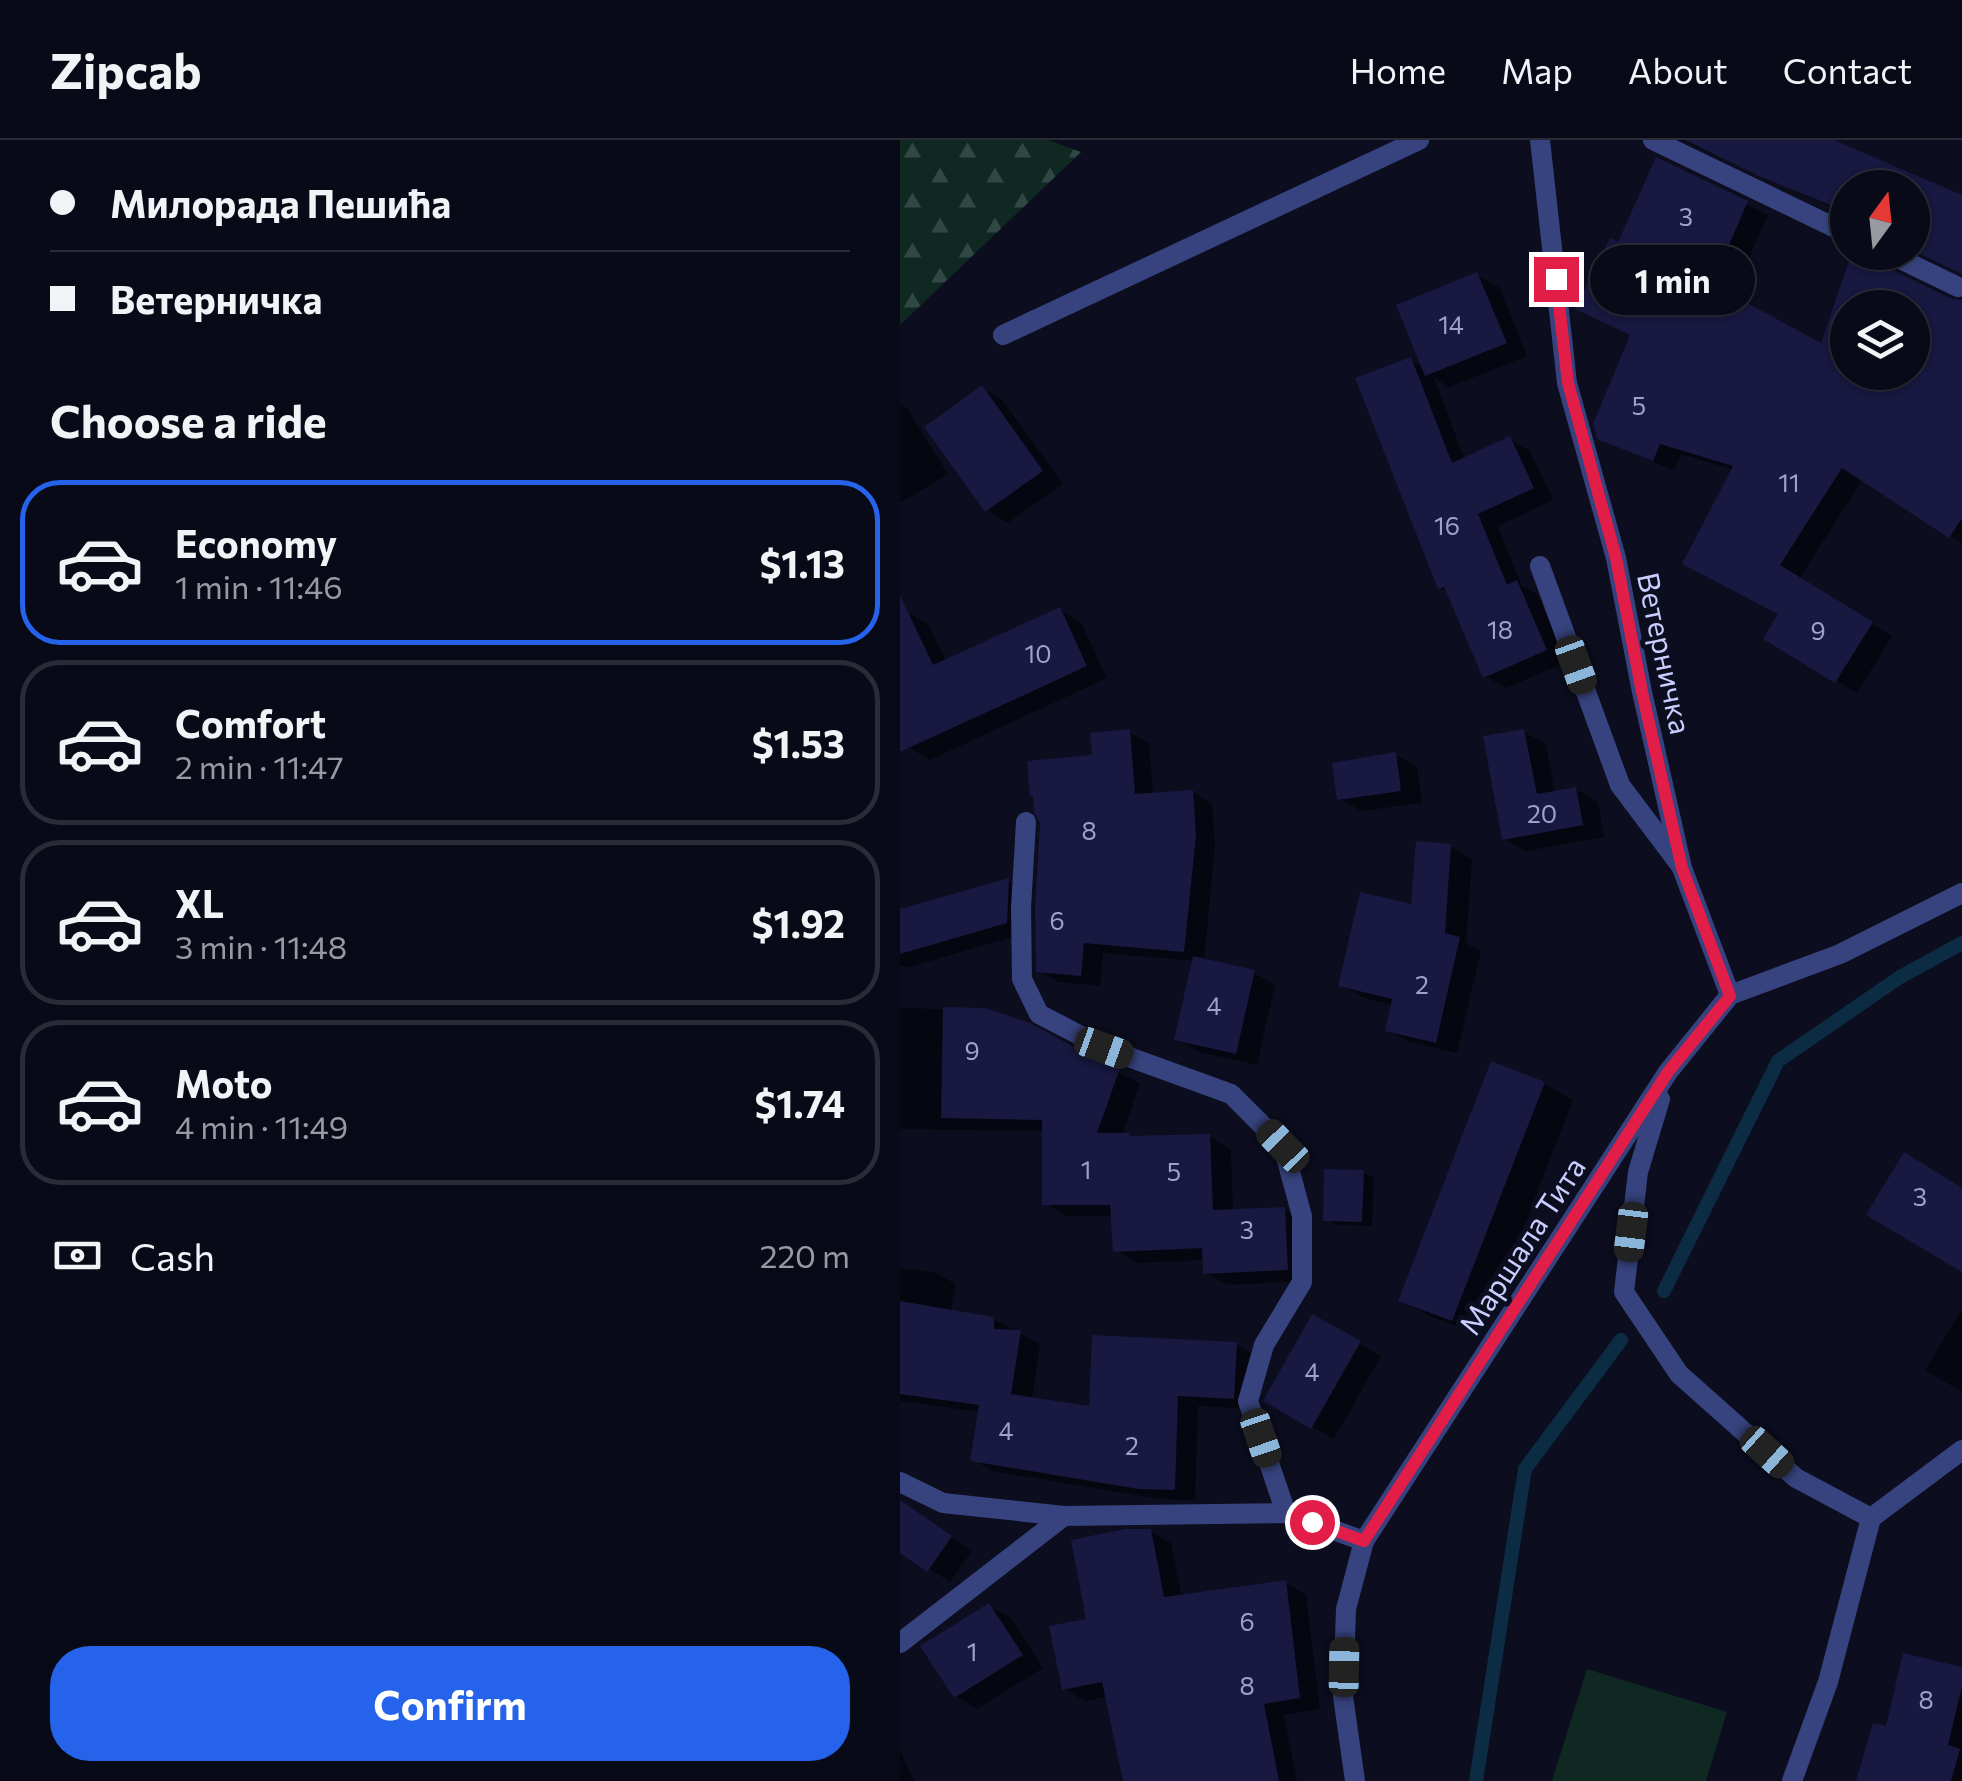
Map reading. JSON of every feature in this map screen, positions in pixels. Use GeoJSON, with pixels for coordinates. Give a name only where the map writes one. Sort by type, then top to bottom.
{"type":"FeatureCollection","features":[{"type":"Feature","properties":{"kind":"street"},"geometry":{"type":"LineString","coordinates":[[1003,334],[1420,140]]}},
{"type":"Feature","properties":{"kind":"street","name":"Ветерничка"},"geometry":{"type":"LineString","coordinates":[[1540,140],[1568,383],[1616,558],[1682,868],[1730,996]]}},
{"type":"Feature","properties":{"kind":"street"},"geometry":{"type":"LineString","coordinates":[[1653,140],[1830,225]]}},
{"type":"Feature","properties":{"kind":"street"},"geometry":{"type":"LineString","coordinates":[[1923,270],[1958,287]]}},
{"type":"Feature","properties":{"kind":"street"},"geometry":{"type":"LineString","coordinates":[[1540,566],[1620,785],[1682,868]]}},
{"type":"Feature","properties":{"kind":"street"},"geometry":{"type":"LineString","coordinates":[[1026,822],[1022,979],[1039,1014],[1104,1048],[1232,1094],[1283,1146],[1302,1216],[1302,1282],[1264,1346],[1248,1401],[1286,1513]]}},
{"type":"Feature","properties":{"kind":"street","name":"Маршала Тита"},"geometry":{"type":"LineString","coordinates":[[1355,1781],[1343,1696],[1346,1608],[1364,1541],[1668,1072],[1730,996],[1840,954],[1962,893]]}},
{"type":"Feature","properties":{"kind":"street"},"geometry":{"type":"LineString","coordinates":[[1668,1072],[1638,1172],[1624,1292],[1679,1374],[1796,1478],[1872,1518]]}},
{"type":"Feature","properties":{"kind":"street"},"geometry":{"type":"LineString","coordinates":[[1792,1781],[1828,1682],[1872,1518],[1962,1450]]}},
{"type":"Feature","properties":{"kind":"street"},"geometry":{"type":"LineString","coordinates":[[900,1482],[943,1503],[1064,1516],[1286,1513],[1364,1541]]}},
{"type":"Feature","properties":{"kind":"street"},"geometry":{"type":"LineString","coordinates":[[900,1643],[1064,1516]]}},
{"type":"Feature","properties":{"kind":"green space"},"geometry":{"type":"Polygon","coordinates":[[[900,140],[1048,140],[1081,152],[900,325],[900,140]]]}},
{"type":"Feature","properties":{"kind":"green space"},"geometry":{"type":"Polygon","coordinates":[[[1587,1669],[1727,1712],[1706,1781],[1552,1781],[1587,1669]]]}},
{"type":"Feature","properties":{"kind":"building"},"geometry":{"type":"Polygon","coordinates":[[[1685,140],[1834,140],[1904,170],[1830,170],[1830,205],[1685,140]]]}},
{"type":"Feature","properties":{"kind":"building"},"geometry":{"type":"Polygon","coordinates":[[[1656,157],[1748,201],[1712,284],[1821,343],[1830,317],[1830,390],[1930,390],[1930,290],[1839,290],[1846,270],[1892,270],[1952,299],[1962,300],[1962,518],[1949,538],[1842,468],[1780,565],[1873,622],[1835,683],[1763,639],[1778,614],[1682,564],[1733,466],[1660,444],[1653,461],[1597,439],[1593,424],[1630,335],[1575,309],[1610,238],[1618,242],[1656,157]]]}},
{"type":"Feature","properties":{"kind":"building"},"geometry":{"type":"Polygon","coordinates":[[[1930,181],[1962,195],[1962,274],[1930,259],[1930,181]]]}},
{"type":"Feature","properties":{"kind":"building"},"geometry":{"type":"Polygon","coordinates":[[[1477,272],[1507,343],[1425,376],[1396,305],[1477,272]]]}},
{"type":"Feature","properties":{"kind":"building"},"geometry":{"type":"Polygon","coordinates":[[[1411,357],[1452,463],[1510,436],[1534,488],[1478,514],[1507,585],[1517,580],[1547,650],[1483,678],[1444,587],[1438,589],[1355,378],[1411,357]]]}},
{"type":"Feature","properties":{"kind":"building"},"geometry":{"type":"Polygon","coordinates":[[[982,385],[1043,471],[985,512],[924,427],[982,385]]]}},
{"type":"Feature","properties":{"kind":"building"},"geometry":{"type":"Polygon","coordinates":[[[900,595],[933,665],[1060,607],[1087,666],[900,752],[900,595]]]}},
{"type":"Feature","properties":{"kind":"building"},"geometry":{"type":"Polygon","coordinates":[[[1130,729],[1135,794],[1193,790],[1196,835],[1184,952],[1084,943],[1081,976],[1036,972],[1040,823],[1030,796],[1027,761],[1092,755],[1090,733],[1130,729]]]}},
{"type":"Feature","properties":{"kind":"building"},"geometry":{"type":"Polygon","coordinates":[[[1524,729],[1537,794],[1576,787],[1583,825],[1502,840],[1483,736],[1524,729]]]}},
{"type":"Feature","properties":{"kind":"building"},"geometry":{"type":"Polygon","coordinates":[[[1396,752],[1401,791],[1337,800],[1332,763],[1396,752]]]}},
{"type":"Feature","properties":{"kind":"building"},"geometry":{"type":"Polygon","coordinates":[[[1416,841],[1451,844],[1445,933],[1460,937],[1436,1043],[1385,1031],[1392,999],[1338,986],[1360,892],[1411,904],[1416,841]]]}},
{"type":"Feature","properties":{"kind":"building"},"geometry":{"type":"Polygon","coordinates":[[[1009,878],[1007,923],[900,954],[900,909],[1009,878]]]}},
{"type":"Feature","properties":{"kind":"building"},"geometry":{"type":"Polygon","coordinates":[[[1193,956],[1255,970],[1236,1054],[1174,1040],[1193,956]]]}},
{"type":"Feature","properties":{"kind":"building"},"geometry":{"type":"Polygon","coordinates":[[[943,1007],[985,1008],[1030,1023],[1120,1068],[1097,1133],[1210,1134],[1213,1210],[1285,1207],[1288,1270],[1203,1274],[1202,1248],[1113,1252],[1110,1205],[1042,1205],[1042,1120],[941,1118],[943,1007]]]}},
{"type":"Feature","properties":{"kind":"building"},"geometry":{"type":"Polygon","coordinates":[[[1491,1061],[1545,1082],[1452,1321],[1398,1301],[1491,1061]]]}},
{"type":"Feature","properties":{"kind":"building"},"geometry":{"type":"Polygon","coordinates":[[[1904,1152],[1962,1188],[1962,1272],[1866,1215],[1904,1152]]]}},
{"type":"Feature","properties":{"kind":"building"},"geometry":{"type":"Polygon","coordinates":[[[1324,1169],[1364,1170],[1362,1222],[1323,1221],[1324,1169]]]}},
{"type":"Feature","properties":{"kind":"building"},"geometry":{"type":"Polygon","coordinates":[[[900,1301],[994,1317],[994,1329],[1021,1330],[1011,1394],[1089,1406],[1092,1335],[1237,1342],[1234,1399],[1178,1396],[1175,1490],[1139,1489],[970,1461],[979,1405],[900,1394],[900,1301]]]}},
{"type":"Feature","properties":{"kind":"building"},"geometry":{"type":"Polygon","coordinates":[[[1312,1314],[1361,1341],[1311,1429],[1263,1401],[1312,1314]]]}},
{"type":"Feature","properties":{"kind":"building"},"geometry":{"type":"Polygon","coordinates":[[[900,1500],[952,1536],[927,1572],[900,1553],[900,1500]]]}},
{"type":"Feature","properties":{"kind":"building"},"geometry":{"type":"Polygon","coordinates":[[[1125,1529],[1151,1529],[1164,1597],[1286,1580],[1300,1698],[1264,1704],[1279,1781],[1123,1781],[1102,1682],[1062,1690],[1049,1626],[1086,1619],[1071,1540],[1125,1529]]]}},
{"type":"Feature","properties":{"kind":"building"},"geometry":{"type":"Polygon","coordinates":[[[989,1603],[1023,1655],[954,1698],[920,1646],[989,1603]]]}},
{"type":"Feature","properties":{"kind":"building"},"geometry":{"type":"Polygon","coordinates":[[[1903,1653],[1962,1667],[1962,1686],[1948,1745],[1960,1749],[1951,1781],[1856,1781],[1873,1723],[1886,1726],[1903,1653]]]}},
{"type":"Feature","properties":{"kind":"waterway"},"geometry":{"type":"LineString","coordinates":[[1664,1291],[1778,1061],[1900,977],[1962,943]]}},
{"type":"Feature","properties":{"kind":"waterway"},"geometry":{"type":"LineString","coordinates":[[1476,1781],[1525,1469],[1621,1340]]}},
{"type":"Feature","properties":{"kind":"route"},"geometry":{"type":"LineString","coordinates":[[1312,1522],[1364,1541],[1668,1072],[1730,996],[1682,868],[1616,558],[1568,383],[1556,279]]}}]}
